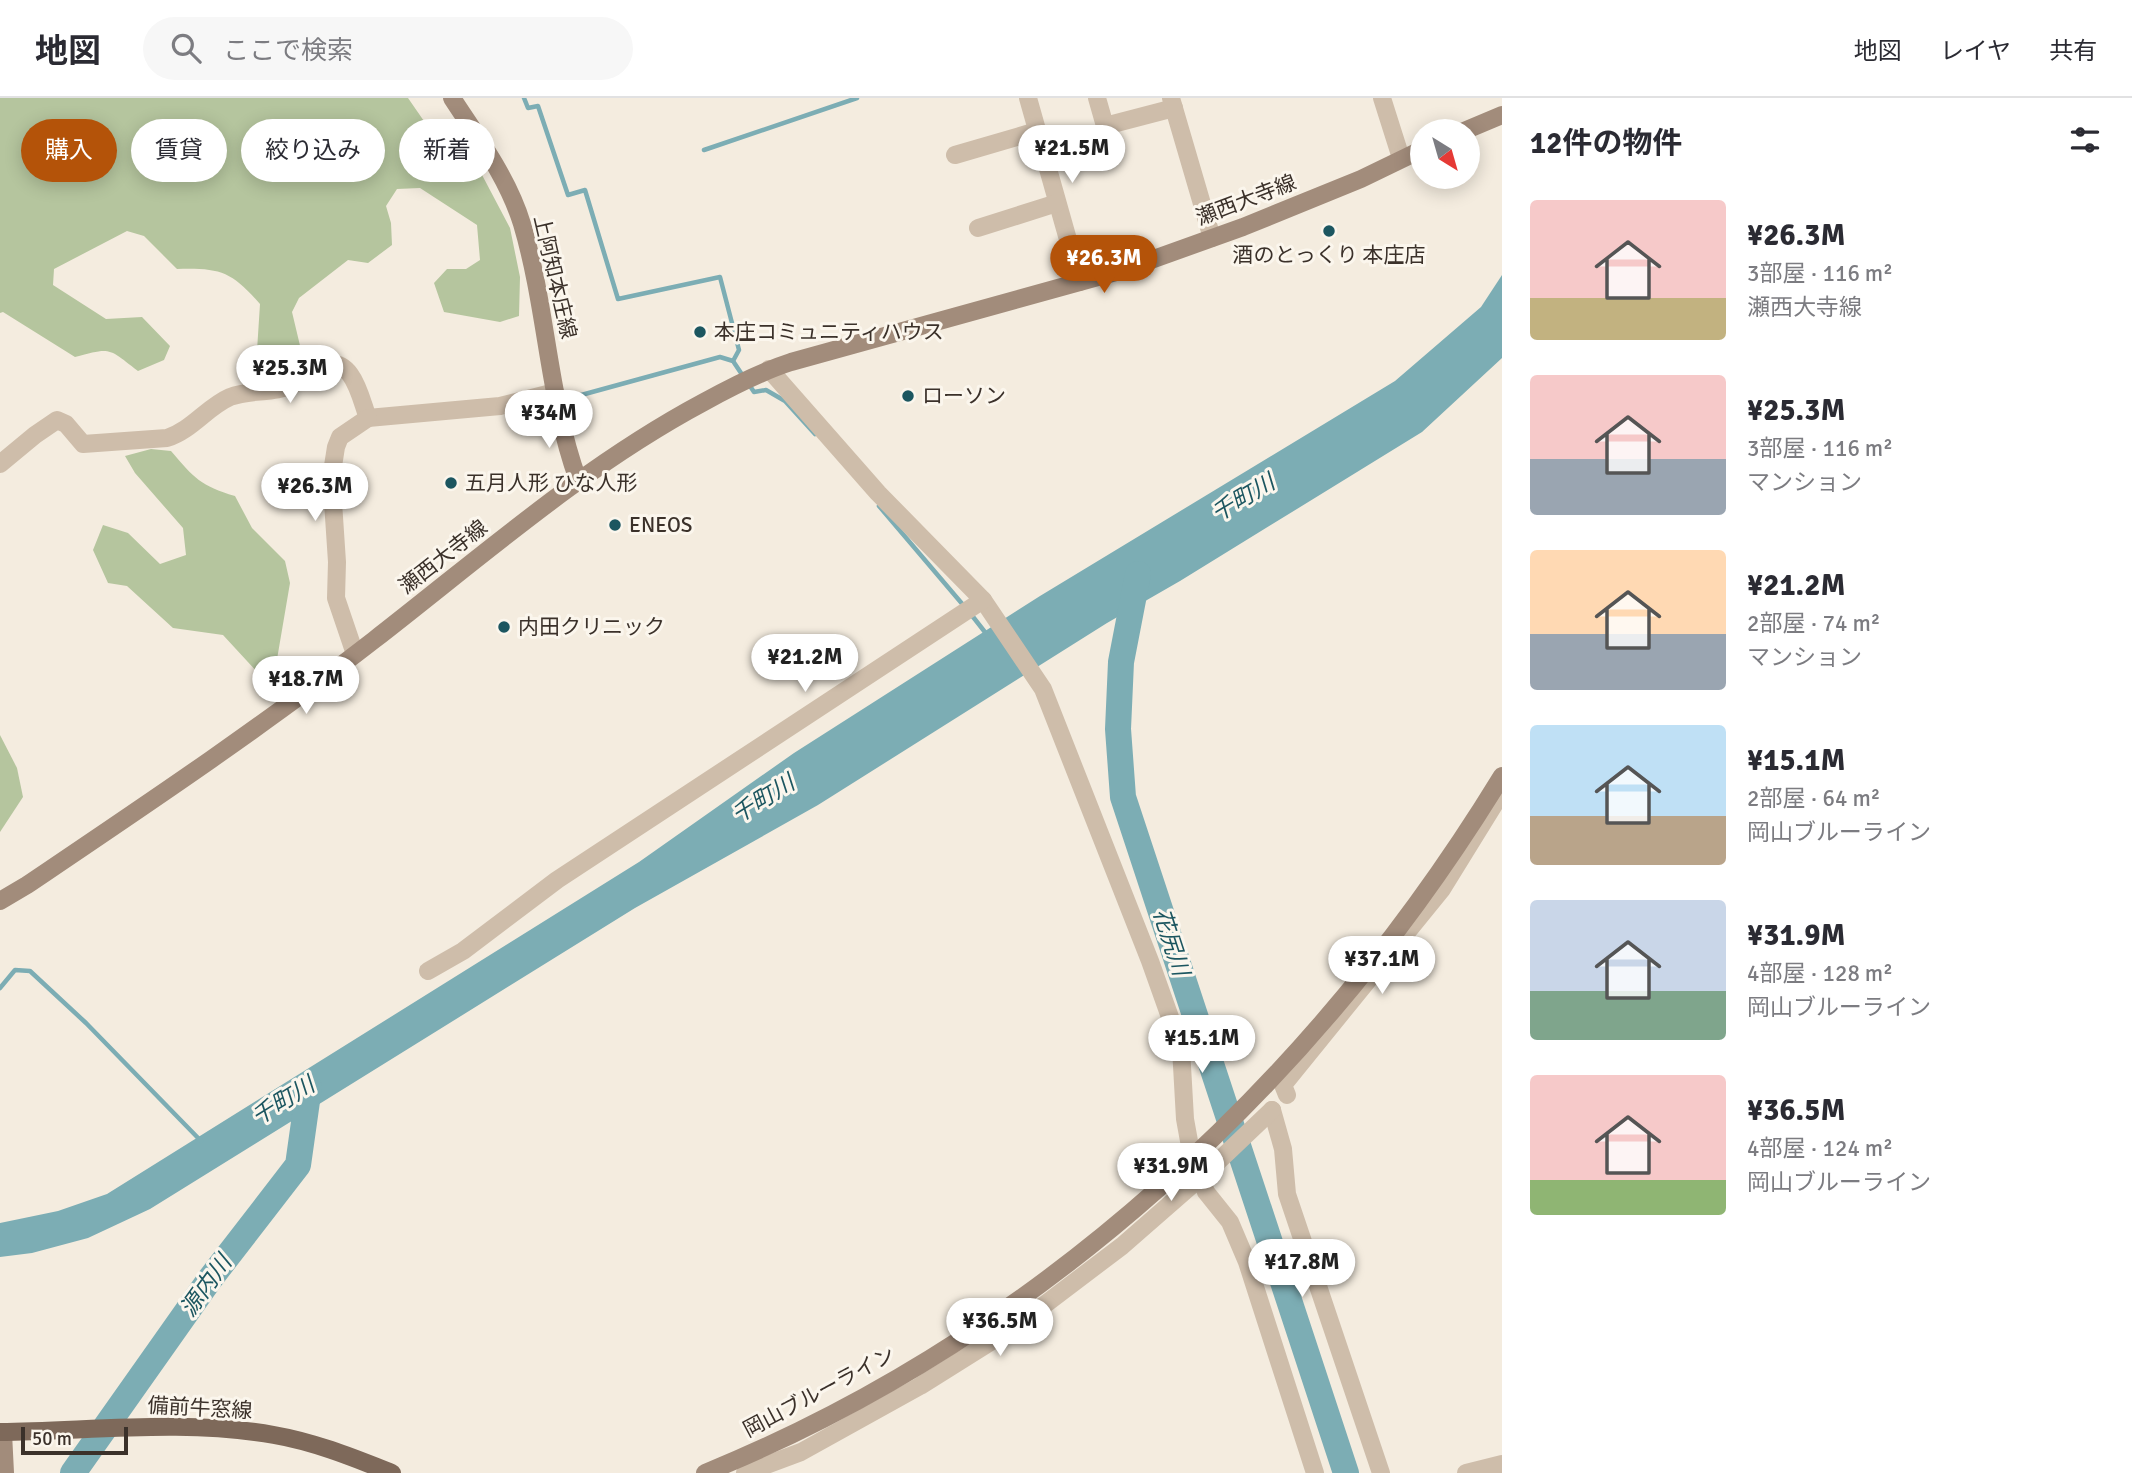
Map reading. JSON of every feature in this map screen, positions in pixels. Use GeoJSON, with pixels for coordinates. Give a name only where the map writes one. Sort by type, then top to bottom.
{"type":"FeatureCollection","features":[{"type":"Feature","properties":{"kind":"main road","name":"上阿知本庄線"},"geometry":{"type":"LineString","coordinates":[[452,98],[494,164],[521,222],[537,282],[557,399],[578,480]]}},
{"type":"Feature","properties":{"kind":"main road"},"geometry":{"type":"LineString","coordinates":[[1480,124],[1502,115]]}},
{"type":"Feature","properties":{"kind":"main road","name":"瀬西大寺線"},"geometry":{"type":"LineString","coordinates":[[0,901],[27,886],[217,755],[355,654],[578,480],[663,424],[728,388],[764,371],[1123,270],[1361,179],[1410,154]]}},
{"type":"Feature","properties":{"kind":"main road","name":"岡山ブルーライン"},"geometry":{"type":"LineString","coordinates":[[705,1473],[765,1448],[872,1393],[981,1325],[1089,1248],[1184,1166],[1278,1074],[1369,968],[1430,884],[1502,776]]}},
{"type":"Feature","properties":{"kind":"main road","name":"備前牛窓線"},"geometry":{"type":"LineString","coordinates":[[1,1433],[119,1427],[213,1428],[276,1435],[348,1455],[392,1473]]}},
{"type":"Feature","properties":{"kind":"main road"},"geometry":{"type":"LineString","coordinates":[[1,1433],[5,1473]]}},
{"type":"Feature","properties":{"kind":"street"},"geometry":{"type":"LineString","coordinates":[[1028,98],[1080,282]]}},
{"type":"Feature","properties":{"kind":"street"},"geometry":{"type":"LineString","coordinates":[[1097,98],[1105,126],[1172,103],[1212,238]]}},
{"type":"Feature","properties":{"kind":"street"},"geometry":{"type":"LineString","coordinates":[[1382,98],[1401,158]]}},
{"type":"Feature","properties":{"kind":"street"},"geometry":{"type":"LineString","coordinates":[[955,155],[1037,131]]}},
{"type":"Feature","properties":{"kind":"street"},"geometry":{"type":"LineString","coordinates":[[978,228],[1057,203]]}},
{"type":"Feature","properties":{"kind":"street"},"geometry":{"type":"LineString","coordinates":[[0,464],[57,419],[66,424],[83,444],[167,438],[180,434],[227,398],[246,391],[293,384],[324,365],[340,365],[348,370],[358,387],[368,418]]}},
{"type":"Feature","properties":{"kind":"street"},"geometry":{"type":"LineString","coordinates":[[764,371],[983,600],[1038,679],[1150,961],[1181,1048],[1185,1119],[1191,1152],[1204,1175],[1206,1192],[1230,1222],[1247,1262],[1315,1473]]}},
{"type":"Feature","properties":{"kind":"street"},"geometry":{"type":"LineString","coordinates":[[355,654],[336,598],[333,466],[340,437],[368,418],[557,399]]}},
{"type":"Feature","properties":{"kind":"street"},"geometry":{"type":"LineString","coordinates":[[428,971],[463,951],[557,880],[983,600]]}},
{"type":"Feature","properties":{"kind":"street"},"geometry":{"type":"LineString","coordinates":[[1287,1096],[1283,1085],[1442,888],[1502,792]]}},
{"type":"Feature","properties":{"kind":"street"},"geometry":{"type":"LineString","coordinates":[[745,1473],[801,1452],[920,1386],[1019,1324],[1122,1246],[1204,1175],[1272,1110],[1283,1149],[1287,1194],[1381,1473]]}},
{"type":"Feature","properties":{"kind":"street"},"geometry":{"type":"LineString","coordinates":[[1466,1473],[1502,1464]]}},
{"type":"Feature","properties":{"kind":"green space"},"geometry":{"type":"Polygon","coordinates":[[[0,98],[408,98],[423,119],[399,119],[399,182],[486,182],[510,228],[520,277],[519,316],[500,322],[444,312],[434,283],[447,269],[466,269],[480,260],[477,225],[420,188],[397,189],[386,206],[391,223],[392,245],[368,263],[348,260],[299,298],[292,312],[302,354],[294,367],[260,377],[256,366],[260,304],[241,284],[215,271],[177,269],[144,236],[127,231],[54,269],[53,285],[106,319],[142,317],[170,346],[164,360],[138,371],[109,352],[75,357],[3,312],[0,313],[0,98]]]}},
{"type":"Feature","properties":{"kind":"green space"},"geometry":{"type":"Polygon","coordinates":[[[151,449],[171,451],[199,480],[214,489],[235,496],[252,528],[285,561],[290,583],[275,671],[260,675],[223,635],[173,628],[127,586],[108,583],[93,550],[103,525],[128,533],[160,564],[186,555],[183,528],[135,473],[125,456],[151,449]]]}},
{"type":"Feature","properties":{"kind":"green space"},"geometry":{"type":"Polygon","coordinates":[[[0,735],[17,768],[23,797],[0,832],[0,735]]]}},
{"type":"Feature","properties":{"kind":"water","name":"千町川"},"geometry":{"type":"Polygon","coordinates":[[[1502,275],[1502,358],[1422,432],[1107,623],[818,805],[635,908],[150,1209],[88,1238],[32,1253],[0,1257],[0,1223],[58,1211],[107,1194],[639,862],[794,753],[1040,596],[1395,381],[1481,307],[1502,275]]]}},
{"type":"Feature","properties":{"kind":"waterway"},"geometry":{"type":"LineString","coordinates":[[524,98],[528,108],[538,106],[568,195],[585,190],[618,299],[720,277],[739,350],[733,361]]}},
{"type":"Feature","properties":{"kind":"waterway"},"geometry":{"type":"LineString","coordinates":[[704,150],[857,98]]}},
{"type":"Feature","properties":{"kind":"waterway"},"geometry":{"type":"LineString","coordinates":[[563,400],[720,357],[733,361],[743,376]]}},
{"type":"Feature","properties":{"kind":"waterway"},"geometry":{"type":"LineString","coordinates":[[748,383],[754,392],[766,390],[785,401],[815,434]]}},
{"type":"Feature","properties":{"kind":"waterway"},"geometry":{"type":"LineString","coordinates":[[529,407],[554,402]]}},
{"type":"Feature","properties":{"kind":"waterway"},"geometry":{"type":"LineString","coordinates":[[879,506],[964,606]]}},
{"type":"Feature","properties":{"kind":"waterway","name":"花尻川"},"geometry":{"type":"LineString","coordinates":[[1138,574],[1121,662],[1118,729],[1123,797],[1346,1473]]}},
{"type":"Feature","properties":{"kind":"waterway"},"geometry":{"type":"LineString","coordinates":[[970,613],[988,636]]}},
{"type":"Feature","properties":{"kind":"waterway"},"geometry":{"type":"LineString","coordinates":[[0,988],[15,970],[30,971],[86,1023],[201,1141]]}},
{"type":"Feature","properties":{"kind":"waterway","name":"源内川"},"geometry":{"type":"LineString","coordinates":[[73,1473],[210,1279],[298,1165],[309,1087]]}},
{"type":"Feature","properties":{"kind":"place","name":"酒のとっくり 本庄店"},"geometry":{"type":"Point","coordinates":[1329,231]}},
{"type":"Feature","properties":{"kind":"place","name":"本庄コミュニティハウス"},"geometry":{"type":"Point","coordinates":[700,332]}},
{"type":"Feature","properties":{"kind":"place","name":"ローソン"},"geometry":{"type":"Point","coordinates":[908,396]}},
{"type":"Feature","properties":{"kind":"place","name":"五月人形 ひな人形"},"geometry":{"type":"Point","coordinates":[451,483]}},
{"type":"Feature","properties":{"kind":"place","name":"ENEOS"},"geometry":{"type":"Point","coordinates":[615,525]}},
{"type":"Feature","properties":{"kind":"place","name":"内田クリニック"},"geometry":{"type":"Point","coordinates":[504,627]}}]}
